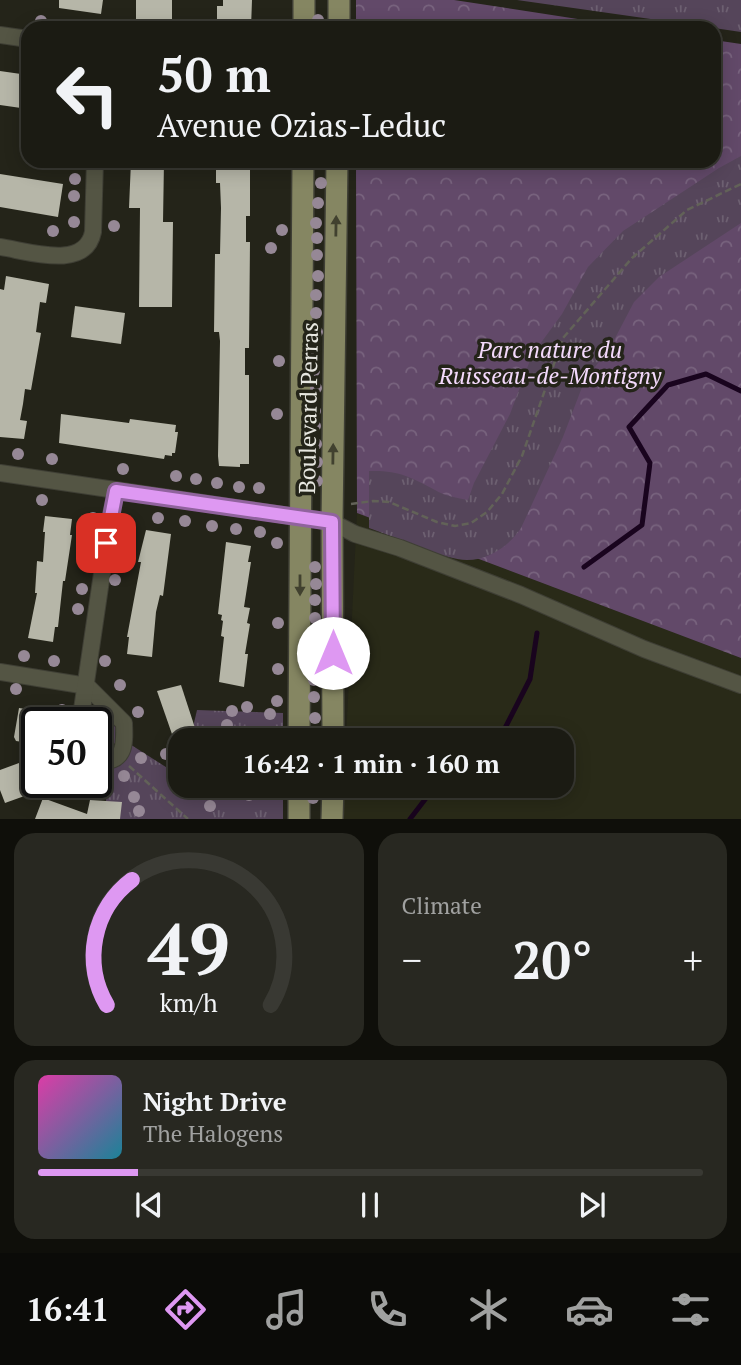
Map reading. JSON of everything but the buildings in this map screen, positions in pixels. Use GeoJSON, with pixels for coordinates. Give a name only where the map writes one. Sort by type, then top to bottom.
{"type":"FeatureCollection","features":[{"type":"Feature","properties":{"kind":"main road"},"geometry":{"type":"LineString","coordinates":[[304,0],[304,21]]}},
{"type":"Feature","properties":{"kind":"main road"},"geometry":{"type":"LineString","coordinates":[[339,0],[339,21]]}},
{"type":"Feature","properties":{"kind":"main road","name":"Boulevard Perras"},"geometry":{"type":"LineString","coordinates":[[299,728],[303,168]]}},
{"type":"Feature","properties":{"kind":"main road","name":"Boulevard Perras"},"geometry":{"type":"LineString","coordinates":[[333,728],[332,522],[337,168]]}},
{"type":"Feature","properties":{"kind":"main road"},"geometry":{"type":"LineString","coordinates":[[299,798],[299,819]]}},
{"type":"Feature","properties":{"kind":"main road"},"geometry":{"type":"LineString","coordinates":[[332,819],[333,798]]}},
{"type":"Feature","properties":{"kind":"street"},"geometry":{"type":"LineString","coordinates":[[0,35],[21,38]]}},
{"type":"Feature","properties":{"kind":"street"},"geometry":{"type":"LineString","coordinates":[[0,247],[63,256],[76,255],[85,250],[91,242],[93,232],[95,168]]}},
{"type":"Feature","properties":{"kind":"street"},"geometry":{"type":"LineString","coordinates":[[0,473],[332,522],[355,534],[400,548],[521,595],[644,649],[741,685]]}},
{"type":"Feature","properties":{"kind":"street"},"geometry":{"type":"LineString","coordinates":[[83,707],[116,491]]}},
{"type":"Feature","properties":{"kind":"street"},"geometry":{"type":"LineString","coordinates":[[0,671],[87,687],[124,723],[124,750],[112,759]]}},
{"type":"Feature","properties":{"kind":"path"},"geometry":{"type":"LineString","coordinates":[[350,504],[389,502],[437,522],[455,526],[471,523],[487,512],[502,494],[522,456],[563,338],[632,258],[668,226],[687,210],[741,184]]}},
{"type":"Feature","properties":{"kind":"path"},"geometry":{"type":"LineString","coordinates":[[118,757],[188,819]]}},
{"type":"Feature","properties":{"kind":"shaded area"},"geometry":{"type":"Polygon","coordinates":[[[357,513],[741,658],[741,819],[342,819],[343,798],[574,798],[574,728],[347,728],[357,513]]]}},
{"type":"Feature","properties":{"kind":"green space"},"geometry":{"type":"Polygon","coordinates":[[[356,0],[454,0],[590,21],[356,21],[356,0]]]}},
{"type":"Feature","properties":{"kind":"green space"},"geometry":{"type":"Polygon","coordinates":[[[517,0],[741,0],[741,32],[721,29],[721,21],[665,21],[517,0]]]}},
{"type":"Feature","properties":{"kind":"green space","name":"Parc nature du Ruisseau-de-Montigny"},"geometry":{"type":"Polygon","coordinates":[[[721,41],[741,44],[741,658],[357,513],[356,168],[721,168],[721,41]]]}},
{"type":"Feature","properties":{"kind":"green space"},"geometry":{"type":"Polygon","coordinates":[[[741,156],[741,223],[659,277],[634,302],[612,344],[584,382],[563,437],[521,528],[511,540],[491,554],[467,560],[433,552],[369,528],[369,471],[404,475],[443,494],[468,500],[510,414],[532,355],[562,314],[588,267],[623,231],[741,156]]]}},
{"type":"Feature","properties":{"kind":"green space"},"geometry":{"type":"Polygon","coordinates":[[[197,710],[283,713],[283,728],[193,728],[197,710]]]}},
{"type":"Feature","properties":{"kind":"green space"},"geometry":{"type":"Polygon","coordinates":[[[112,723],[116,728],[115,743],[112,747],[112,723]]]}},
{"type":"Feature","properties":{"kind":"green space"},"geometry":{"type":"Polygon","coordinates":[[[125,741],[168,768],[168,798],[283,798],[283,819],[107,819],[106,798],[112,798],[112,754],[125,741]]]}},
{"type":"Feature","properties":{"kind":"waterway"},"geometry":{"type":"LineString","coordinates":[[584,567],[642,525],[650,463],[629,427],[668,385],[706,374],[741,391]]}},
{"type":"Feature","properties":{"kind":"waterway"},"geometry":{"type":"LineString","coordinates":[[505,728],[530,679],[537,633]]}},
{"type":"Feature","properties":{"kind":"waterway"},"geometry":{"type":"LineString","coordinates":[[410,819],[426,798]]}},
{"type":"Feature","properties":{"kind":"route"},"geometry":{"type":"LineString","coordinates":[[106,543],[116,491],[332,522],[333,653]]}}]}
